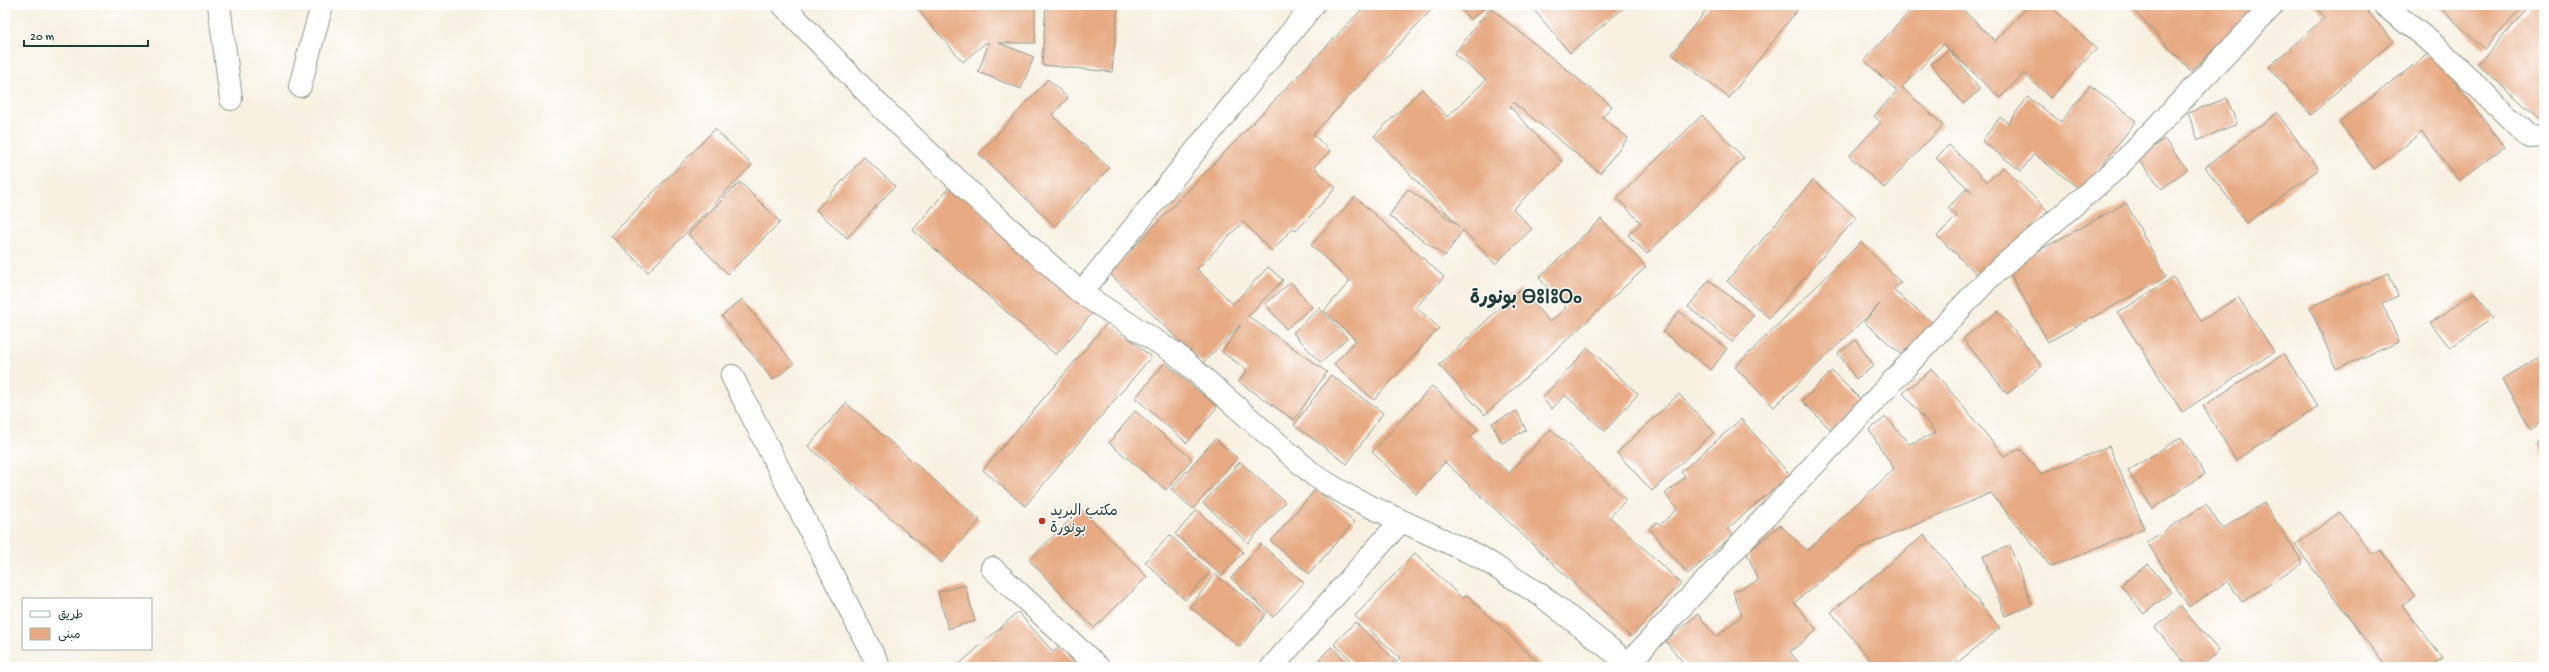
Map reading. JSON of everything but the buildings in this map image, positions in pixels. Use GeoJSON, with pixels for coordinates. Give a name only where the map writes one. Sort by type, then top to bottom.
{"type":"FeatureCollection","features":[{"type":"Feature","properties":{"kind":"street"},"geometry":{"type":"LineString","coordinates":[[219,5],[231,99]]}},
{"type":"Feature","properties":{"kind":"street"},"geometry":{"type":"LineString","coordinates":[[300,86],[322,5]]}},
{"type":"Feature","properties":{"kind":"street"},"geometry":{"type":"LineString","coordinates":[[783,5],[879,105],[1080,293],[1176,354],[1315,476],[1352,498],[1480,557],[1542,596],[1629,666],[1989,278],[2117,168],[2273,5]]}},
{"type":"Feature","properties":{"kind":"street"},"geometry":{"type":"LineString","coordinates":[[1080,293],[1313,5]]}},
{"type":"Feature","properties":{"kind":"street"},"geometry":{"type":"LineString","coordinates":[[2384,5],[2438,48],[2529,137],[2544,136]]}},
{"type":"Feature","properties":{"kind":"street"},"geometry":{"type":"LineString","coordinates":[[732,376],[879,667]]}},
{"type":"Feature","properties":{"kind":"street"},"geometry":{"type":"LineString","coordinates":[[1272,667],[1401,521]]}},
{"type":"Feature","properties":{"kind":"street"},"geometry":{"type":"LineString","coordinates":[[992,568],[1098,667]]}},
{"type":"Feature","properties":{"kind":"place","name":"مكتب البريد بونورة"},"geometry":{"type":"Point","coordinates":[1042,521]}},
{"type":"Feature","properties":{"kind":"district","name":"بونورة ⴱⵓⵏⵓⵔⴰ"},"geometry":{"type":"Point","coordinates":[1526,299]}}]}
